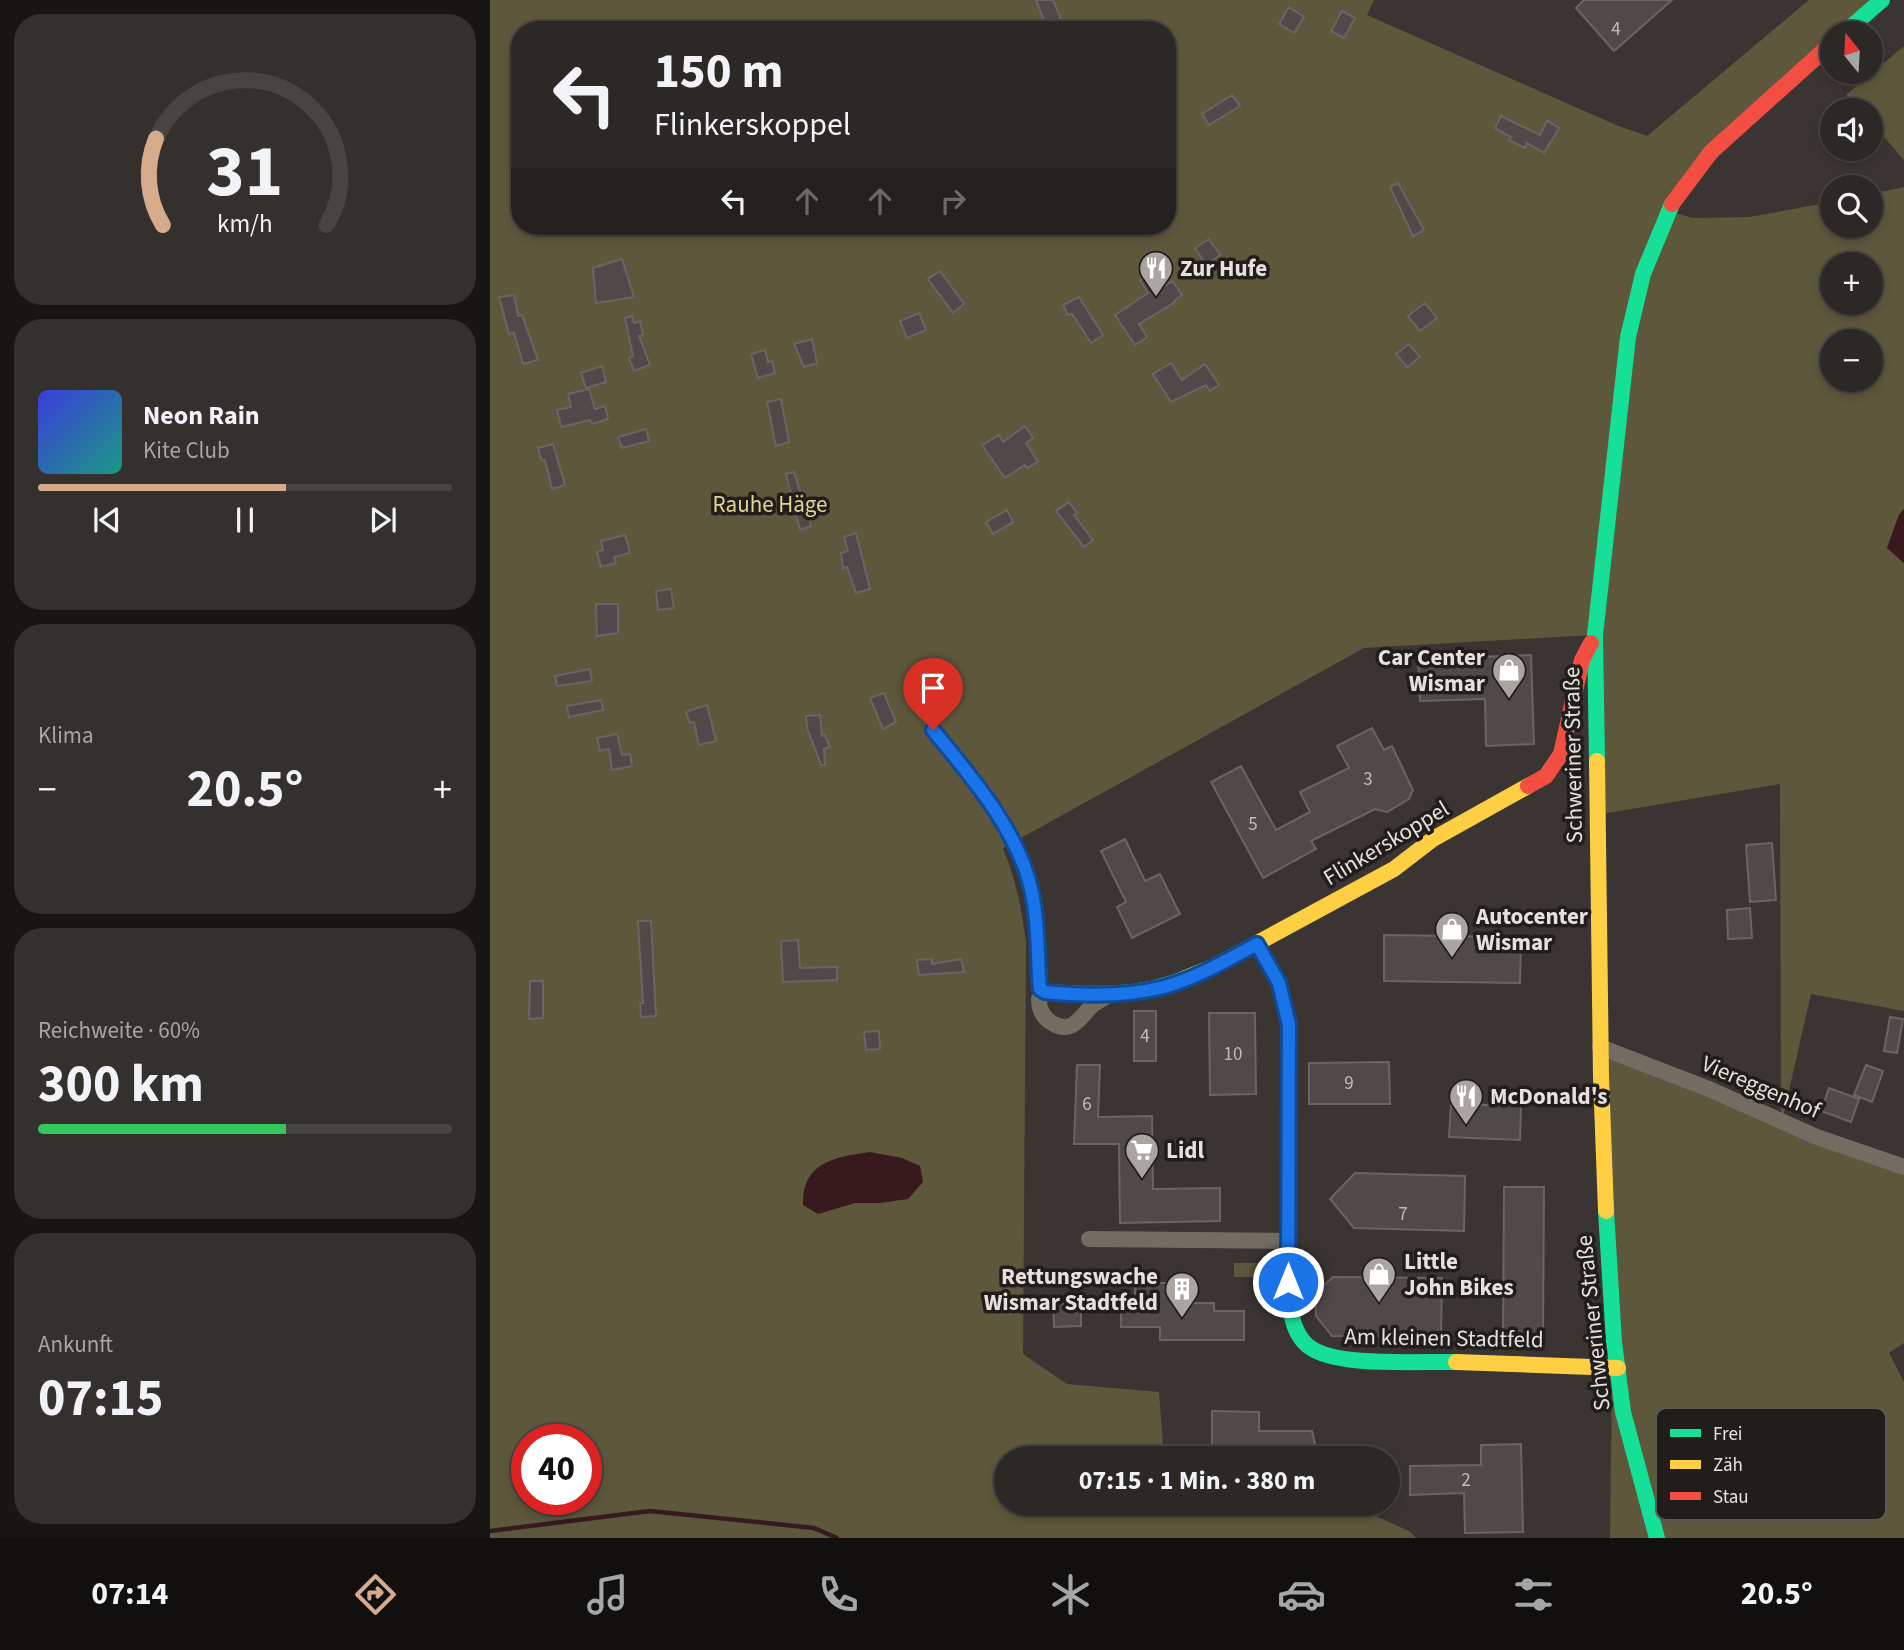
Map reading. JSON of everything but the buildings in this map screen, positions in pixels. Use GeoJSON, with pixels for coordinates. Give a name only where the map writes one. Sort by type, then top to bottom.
{"type":"FeatureCollection","features":[{"type":"Feature","properties":{"kind":"street"},"geometry":{"type":"LineString","coordinates":[[1858,21],[1882,0]]}},
{"type":"Feature","properties":{"kind":"street","name":"Schweriner Straße"},"geometry":{"type":"LineString","coordinates":[[1657,1538],[1623,1412],[1612,1324],[1604,1199],[1600,1047],[1595,639],[1628,337],[1643,274],[1662,222],[1687,181],[1711,152],[1820,54]]}},
{"type":"Feature","properties":{"kind":"street","name":"Flinkerskoppel"},"geometry":{"type":"LineString","coordinates":[[1045,992],[1111,994],[1165,987],[1213,967],[1394,869],[1433,839],[1545,776],[1561,754],[1582,660],[1586,649],[1595,639]]}},
{"type":"Feature","properties":{"kind":"street"},"geometry":{"type":"LineString","coordinates":[[933,730],[978,786],[1019,855],[1032,893],[1040,989],[1045,992],[1039,999],[1040,1011],[1051,1023],[1060,1027],[1077,1024],[1094,1005],[1111,994]]}},
{"type":"Feature","properties":{"kind":"street","name":"Am kleinen Stadtfeld"},"geometry":{"type":"LineString","coordinates":[[1257,944],[1279,983],[1289,1025],[1289,1303],[1293,1326],[1306,1344],[1324,1357],[1351,1360],[1618,1368]]}},
{"type":"Feature","properties":{"kind":"street","name":"Viereggenhof"},"geometry":{"type":"LineString","coordinates":[[1600,1047],[1709,1089],[1817,1137],[1904,1167]]}},
{"type":"Feature","properties":{"kind":"street"},"geometry":{"type":"LineString","coordinates":[[1089,1240],[1288,1241]]}},
{"type":"Feature","properties":{"kind":"green space","name":"Rauhe Häge"},"geometry":{"type":"Polygon","coordinates":[[[490,0],[1374,0],[1367,15],[1616,125],[1647,136],[1809,0],[1882,0],[1858,21],[1820,21],[1820,46],[1668,211],[1693,218],[1749,217],[1820,204],[1820,238],[1883,238],[1883,191],[1904,187],[1904,509],[1899,515],[1887,548],[1904,563],[1904,1011],[1811,994],[1782,1121],[1904,1167],[1904,1343],[1889,1353],[1904,1382],[1904,1538],[1610,1538],[1612,1376],[1605,1050],[1781,1120],[1780,784],[1596,815],[1594,635],[1364,648],[1003,848],[1018,895],[1026,943],[1023,1354],[1067,1384],[1159,1392],[1163,1446],[994,1446],[994,1516],[1376,1516],[1411,1532],[1416,1538],[490,1538],[490,0]]]}},
{"type":"Feature","properties":{"kind":"green space"},"geometry":{"type":"Polygon","coordinates":[[[1904,46],[1904,160],[1883,136],[1883,98],[1849,98],[1846,95],[1859,84],[1883,84],[1883,64],[1904,46]]]}},
{"type":"Feature","properties":{"kind":"green space"},"geometry":{"type":"Polygon","coordinates":[[[1234,1263],[1273,1263],[1273,1277],[1234,1277],[1234,1263]]]}},
{"type":"Feature","properties":{"kind":"shaded area"},"geometry":{"type":"Polygon","coordinates":[[[1904,509],[1904,563],[1887,548],[1899,515],[1904,509]]]}},
{"type":"Feature","properties":{"kind":"shaded area"},"geometry":{"type":"Polygon","coordinates":[[[870,1152],[902,1158],[920,1166],[923,1182],[908,1199],[855,1203],[818,1214],[803,1205],[808,1179],[823,1164],[845,1156],[870,1152]]]}},
{"type":"Feature","properties":{"kind":"waterway"},"geometry":{"type":"LineString","coordinates":[[490,1531],[650,1511],[814,1528],[837,1538]]}},
{"type":"Feature","properties":{"kind":"traffic: fast"},"geometry":{"type":"LineString","coordinates":[[1858,21],[1882,0]]}},
{"type":"Feature","properties":{"kind":"traffic: fast"},"geometry":{"type":"LineString","coordinates":[[1597,761],[1595,635],[1628,337],[1643,274],[1672,204]]}},
{"type":"Feature","properties":{"kind":"traffic: fast"},"geometry":{"type":"LineString","coordinates":[[933,730],[992,806],[1016,848],[1032,893],[1040,989],[1063,993],[1134,992],[1186,978]]}},
{"type":"Feature","properties":{"kind":"traffic: fast"},"geometry":{"type":"LineString","coordinates":[[1257,944],[1279,983],[1289,1025],[1289,1303],[1297,1332],[1308,1346],[1338,1358],[1379,1362],[1456,1362]]}},
{"type":"Feature","properties":{"kind":"traffic: fast"},"geometry":{"type":"LineString","coordinates":[[1606,1211],[1614,1342],[1623,1412],[1657,1538]]}},
{"type":"Feature","properties":{"kind":"traffic: slow"},"geometry":{"type":"LineString","coordinates":[[1597,761],[1601,1077],[1606,1211]]}},
{"type":"Feature","properties":{"kind":"traffic: slow"},"geometry":{"type":"LineString","coordinates":[[1186,978],[1213,967],[1394,869],[1433,839],[1528,786]]}},
{"type":"Feature","properties":{"kind":"traffic: slow"},"geometry":{"type":"LineString","coordinates":[[1456,1362],[1618,1368]]}},
{"type":"Feature","properties":{"kind":"traffic: jam"},"geometry":{"type":"LineString","coordinates":[[1672,204],[1711,152],[1820,54]]}},
{"type":"Feature","properties":{"kind":"traffic: jam"},"geometry":{"type":"LineString","coordinates":[[1528,786],[1546,776],[1561,754],[1582,660],[1591,643]]}},
{"type":"Feature","properties":{"kind":"place","name":"Zur Hufe"},"geometry":{"type":"Point","coordinates":[1156,298]}},
{"type":"Feature","properties":{"kind":"place","name":"Car Center Wismar"},"geometry":{"type":"Point","coordinates":[1509,700]}},
{"type":"Feature","properties":{"kind":"place","name":"Autocenter Wismar"},"geometry":{"type":"Point","coordinates":[1452,959]}},
{"type":"Feature","properties":{"kind":"place","name":"McDonald's"},"geometry":{"type":"Point","coordinates":[1466,1126]}},
{"type":"Feature","properties":{"kind":"place","name":"Lidl"},"geometry":{"type":"Point","coordinates":[1142,1180]}},
{"type":"Feature","properties":{"kind":"place","name":"Little John Bikes"},"geometry":{"type":"Point","coordinates":[1379,1304]}},
{"type":"Feature","properties":{"kind":"place","name":"Rettungswache Wismar Stadtfeld"},"geometry":{"type":"Point","coordinates":[1182,1319]}},
{"type":"Feature","properties":{"kind":"route"},"geometry":{"type":"LineString","coordinates":[[933,730],[978,786],[1019,855],[1032,893],[1036,917],[1040,989],[1045,992],[1087,995],[1137,992],[1165,987],[1213,967],[1257,944],[1279,983],[1286,1003],[1289,1025],[1288,1282]]}}]}
